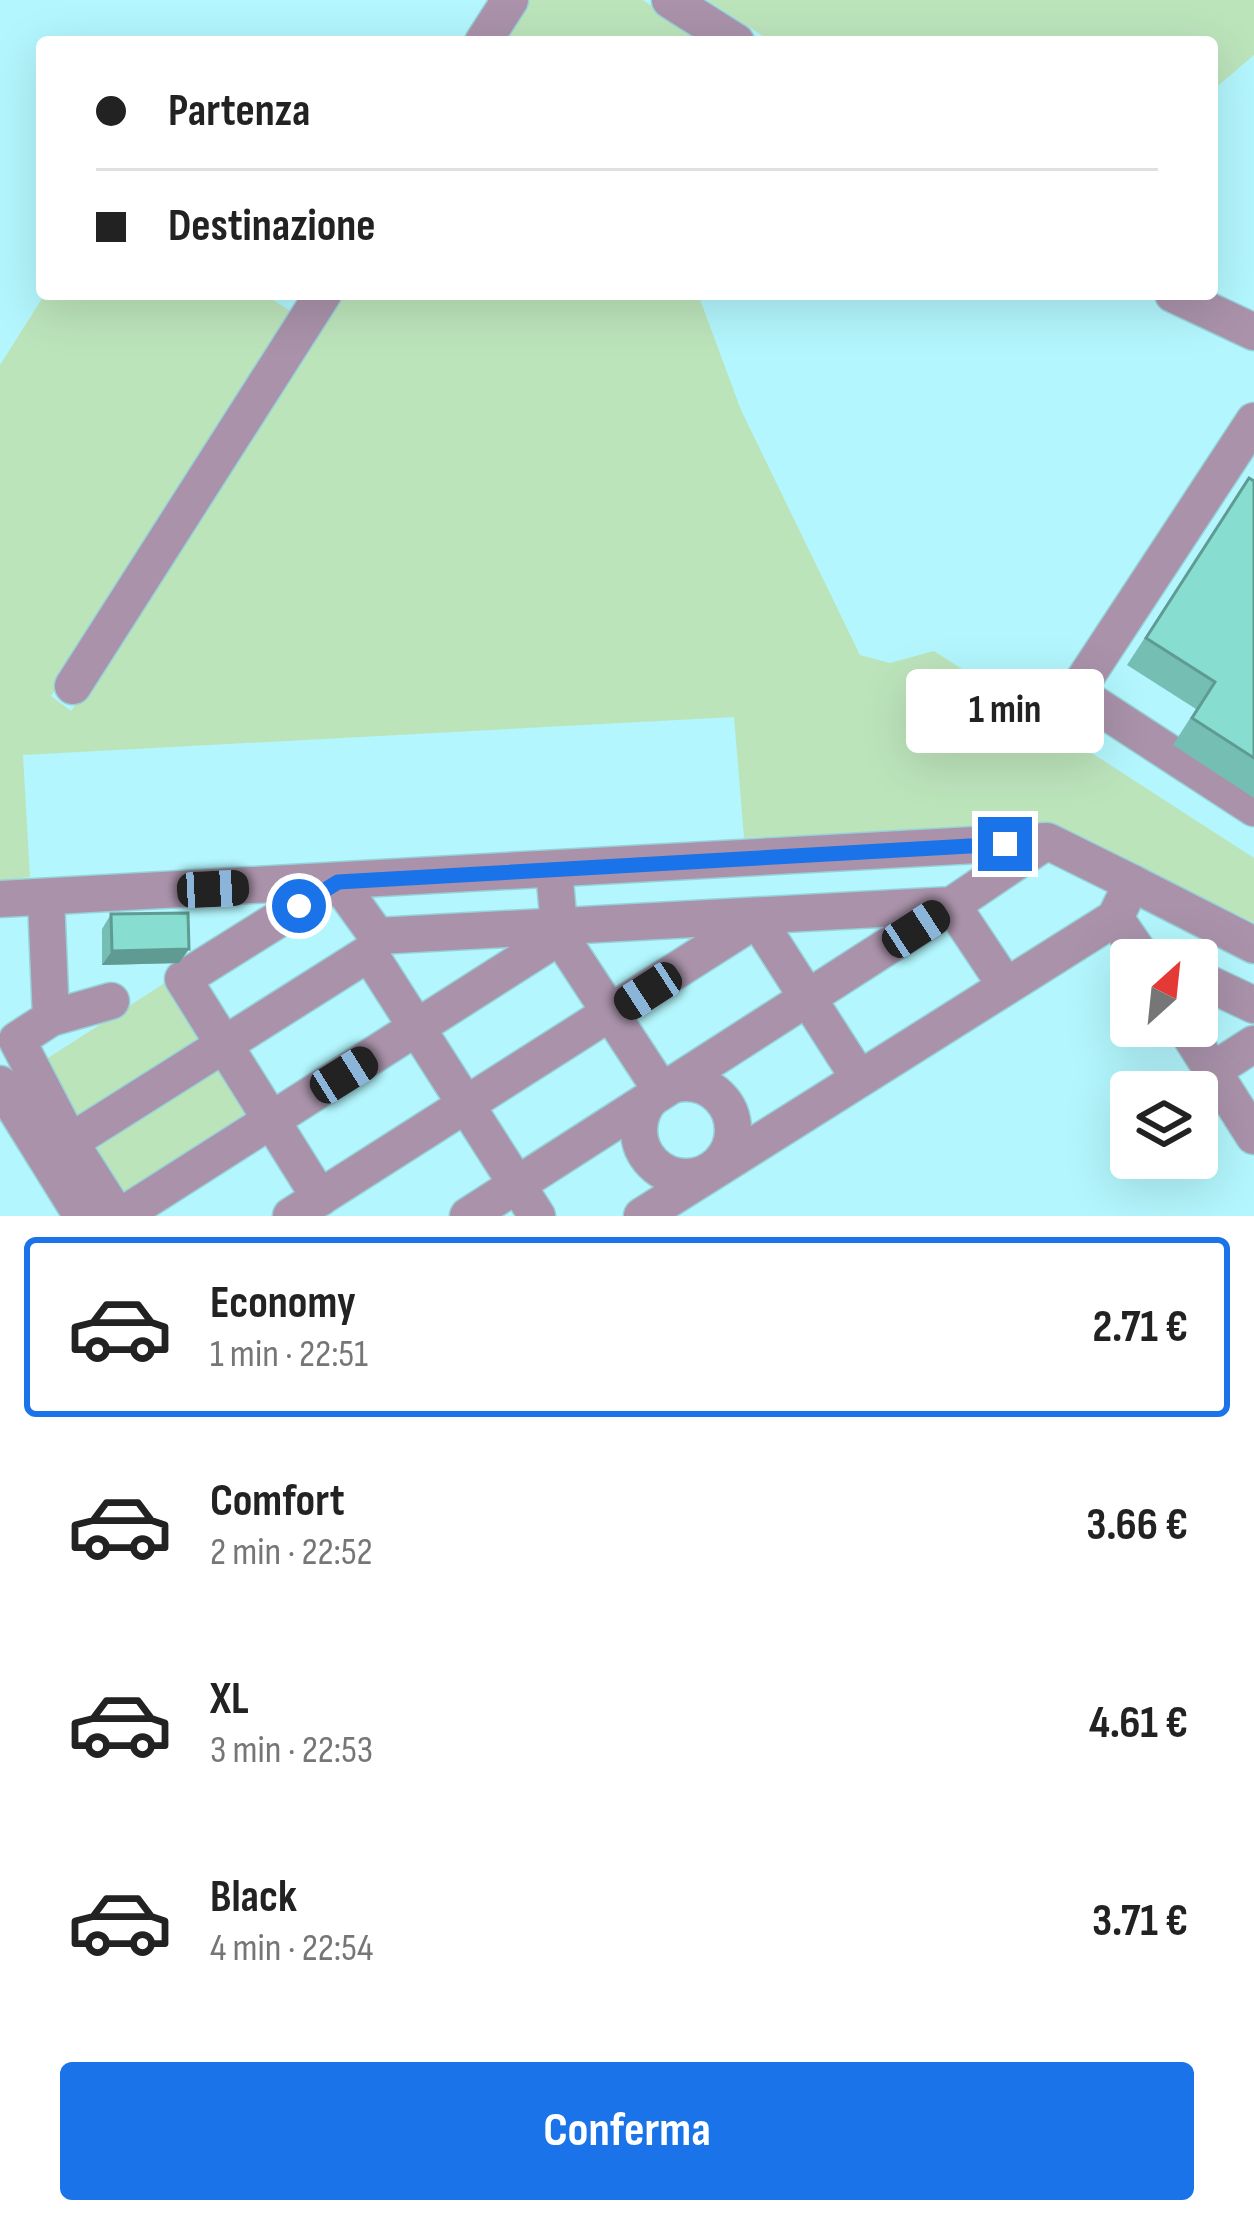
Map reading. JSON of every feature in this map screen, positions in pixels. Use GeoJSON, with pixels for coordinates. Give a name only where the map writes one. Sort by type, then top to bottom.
{"type":"FeatureCollection","features":[{"type":"Feature","properties":{"kind":"street"},"geometry":{"type":"LineString","coordinates":[[487,36],[510,0]]}},
{"type":"Feature","properties":{"kind":"street"},"geometry":{"type":"LineString","coordinates":[[670,0],[727,36]]}},
{"type":"Feature","properties":{"kind":"street"},"geometry":{"type":"LineString","coordinates":[[73,686],[319,300]]}},
{"type":"Feature","properties":{"kind":"street"},"geometry":{"type":"LineString","coordinates":[[1191,300],[1249,319]]}},
{"type":"Feature","properties":{"kind":"street"},"geometry":{"type":"LineString","coordinates":[[1254,421],[1240,471],[1076,692],[1254,808]]}},
{"type":"Feature","properties":{"kind":"street"},"geometry":{"type":"LineString","coordinates":[[468,1216],[527,1200],[662,1090],[1047,841]]}},
{"type":"Feature","properties":{"kind":"street"},"geometry":{"type":"LineString","coordinates":[[0,899],[1047,841],[1254,945]]}},
{"type":"Feature","properties":{"kind":"street"},"geometry":{"type":"LineString","coordinates":[[752,860],[757,919],[859,1078]]}},
{"type":"Feature","properties":{"kind":"street"},"geometry":{"type":"LineString","coordinates":[[554,871],[559,931],[662,1090]]}},
{"type":"Feature","properties":{"kind":"street"},"geometry":{"type":"LineString","coordinates":[[338,882],[183,979],[272,1120],[306,1207],[757,919]]}},
{"type":"Feature","properties":{"kind":"street"},"geometry":{"type":"LineString","coordinates":[[338,882],[417,1029],[527,1200]]}},
{"type":"Feature","properties":{"kind":"street"},"geometry":{"type":"LineString","coordinates":[[642,1216],[704,1174],[723,1160],[732,1143],[726,1106],[695,1084],[662,1090],[640,1118],[639,1138],[647,1158],[663,1172],[683,1178],[704,1174],[1115,918],[1132,884]]}},
{"type":"Feature","properties":{"kind":"street"},"geometry":{"type":"LineString","coordinates":[[46,899],[51,1018]]}},
{"type":"Feature","properties":{"kind":"street"},"geometry":{"type":"LineString","coordinates":[[70,1142],[373,945],[952,905]]}},
{"type":"Feature","properties":{"kind":"street"},"geometry":{"type":"LineString","coordinates":[[952,905],[1006,986]]}},
{"type":"Feature","properties":{"kind":"street"},"geometry":{"type":"LineString","coordinates":[[1115,918],[1133,939]]}},
{"type":"Feature","properties":{"kind":"street"},"geometry":{"type":"LineString","coordinates":[[111,1001],[51,1018],[17,1040],[70,1142],[119,1216],[417,1029],[559,931]]}},
{"type":"Feature","properties":{"kind":"street"},"geometry":{"type":"LineString","coordinates":[[1218,988],[1254,1005]]}},
{"type":"Feature","properties":{"kind":"street"},"geometry":{"type":"LineString","coordinates":[[1197,1047],[1212,1071],[1254,1044]]}},
{"type":"Feature","properties":{"kind":"street"},"geometry":{"type":"LineString","coordinates":[[1218,1080],[1254,1136]]}},
{"type":"Feature","properties":{"kind":"street"},"geometry":{"type":"LineString","coordinates":[[0,1084],[82,1216]]}},
{"type":"Feature","properties":{"kind":"green space"},"geometry":{"type":"Polygon","coordinates":[[[525,0],[643,0],[696,36],[503,36],[525,0]]]}},
{"type":"Feature","properties":{"kind":"green space"},"geometry":{"type":"Polygon","coordinates":[[[707,0],[1254,0],[1254,55],[1218,86],[1218,36],[763,36],[707,0]]]}},
{"type":"Feature","properties":{"kind":"green space"},"geometry":{"type":"Polygon","coordinates":[[[41,300],[273,300],[298,316],[51,696],[71,711],[334,300],[700,300],[741,410],[860,655],[890,663],[934,651],[1254,858],[1254,923],[1050,824],[744,838],[734,717],[23,755],[30,877],[0,881],[0,365],[41,300]]]}},
{"type":"Feature","properties":{"kind":"green space"},"geometry":{"type":"Polygon","coordinates":[[[171,979],[211,1040],[76,1126],[37,1065],[171,979]]]}},
{"type":"Feature","properties":{"kind":"green space"},"geometry":{"type":"Polygon","coordinates":[[[220,1057],[260,1118],[125,1203],[86,1142],[220,1057]]]}},
{"type":"Feature","properties":{"kind":"building"},"geometry":{"type":"Polygon","coordinates":[[[1249,478],[1254,481],[1254,758],[1192,718],[1215,682],[1146,638],[1249,478]]]}},
{"type":"Feature","properties":{"kind":"building"},"geometry":{"type":"Polygon","coordinates":[[[188,913],[189,949],[112,951],[111,914],[188,913]]]}},
{"type":"Feature","properties":{"kind":"route"},"geometry":{"type":"LineString","coordinates":[[299,906],[338,882],[1005,844]]}}]}
